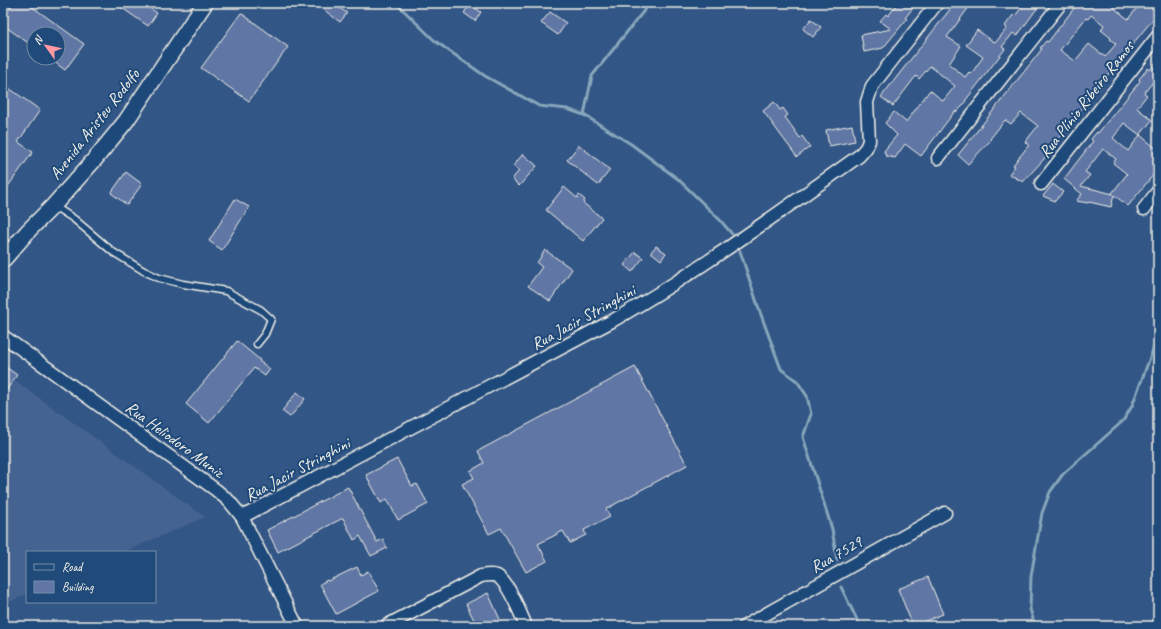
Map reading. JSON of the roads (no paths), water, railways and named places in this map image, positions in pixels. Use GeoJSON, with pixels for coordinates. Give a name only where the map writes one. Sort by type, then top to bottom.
{"type":"FeatureCollection","features":[{"type":"Feature","properties":{"kind":"street","name":"Avenida Aristeu Rodolfo"},"geometry":{"type":"LineString","coordinates":[[3,260],[95,159],[126,121],[205,3]]}},
{"type":"Feature","properties":{"kind":"street","name":"Rua Jacir Stringhini"},"geometry":{"type":"LineString","coordinates":[[242,518],[612,321],[675,284],[711,260],[859,156],[866,148],[869,141],[867,102],[872,86],[937,3]]}},
{"type":"Feature","properties":{"kind":"street"},"geometry":{"type":"LineString","coordinates":[[938,158],[1061,3]]}},
{"type":"Feature","properties":{"kind":"street","name":"Rua Plínio Ribeiro Ramos"},"geometry":{"type":"LineString","coordinates":[[1041,184],[1158,36]]}},
{"type":"Feature","properties":{"kind":"street"},"geometry":{"type":"LineString","coordinates":[[1144,209],[1158,191]]}},
{"type":"Feature","properties":{"kind":"street","name":"Rua Heliodoro Muniz"},"geometry":{"type":"LineString","coordinates":[[3,336],[230,501],[242,518],[297,626]]}},
{"type":"Feature","properties":{"kind":"street","name":"Rua 7529"},"geometry":{"type":"LineString","coordinates":[[745,626],[945,512]]}},
{"type":"Feature","properties":{"kind":"street"},"geometry":{"type":"LineString","coordinates":[[386,626],[481,576],[489,574],[502,580],[526,626]]}},
{"type":"Feature","properties":{"kind":"lane"},"geometry":{"type":"LineString","coordinates":[[53,206],[74,218],[113,252],[144,271],[160,278],[183,284],[226,291],[261,310],[271,319],[265,334],[257,344]]}},
{"type":"Feature","properties":{"kind":"waterway"},"geometry":{"type":"LineString","coordinates":[[396,3],[435,41],[485,76],[539,106],[567,109],[584,115],[631,144],[678,179],[720,220],[732,234]]}},
{"type":"Feature","properties":{"kind":"waterway"},"geometry":{"type":"LineString","coordinates":[[584,115],[592,76],[650,3]]}},
{"type":"Feature","properties":{"kind":"waterway"},"geometry":{"type":"LineString","coordinates":[[740,251],[781,369],[797,381],[807,396],[811,414],[803,437],[832,529],[837,560]]}},
{"type":"Feature","properties":{"kind":"waterway"},"geometry":{"type":"LineString","coordinates":[[1035,626],[1030,609],[1031,576],[1042,513],[1050,492],[1063,474],[1123,421],[1132,406],[1155,344],[1158,341]]}},
{"type":"Feature","properties":{"kind":"waterway"},"geometry":{"type":"LineString","coordinates":[[841,587],[860,626]]}}]}
